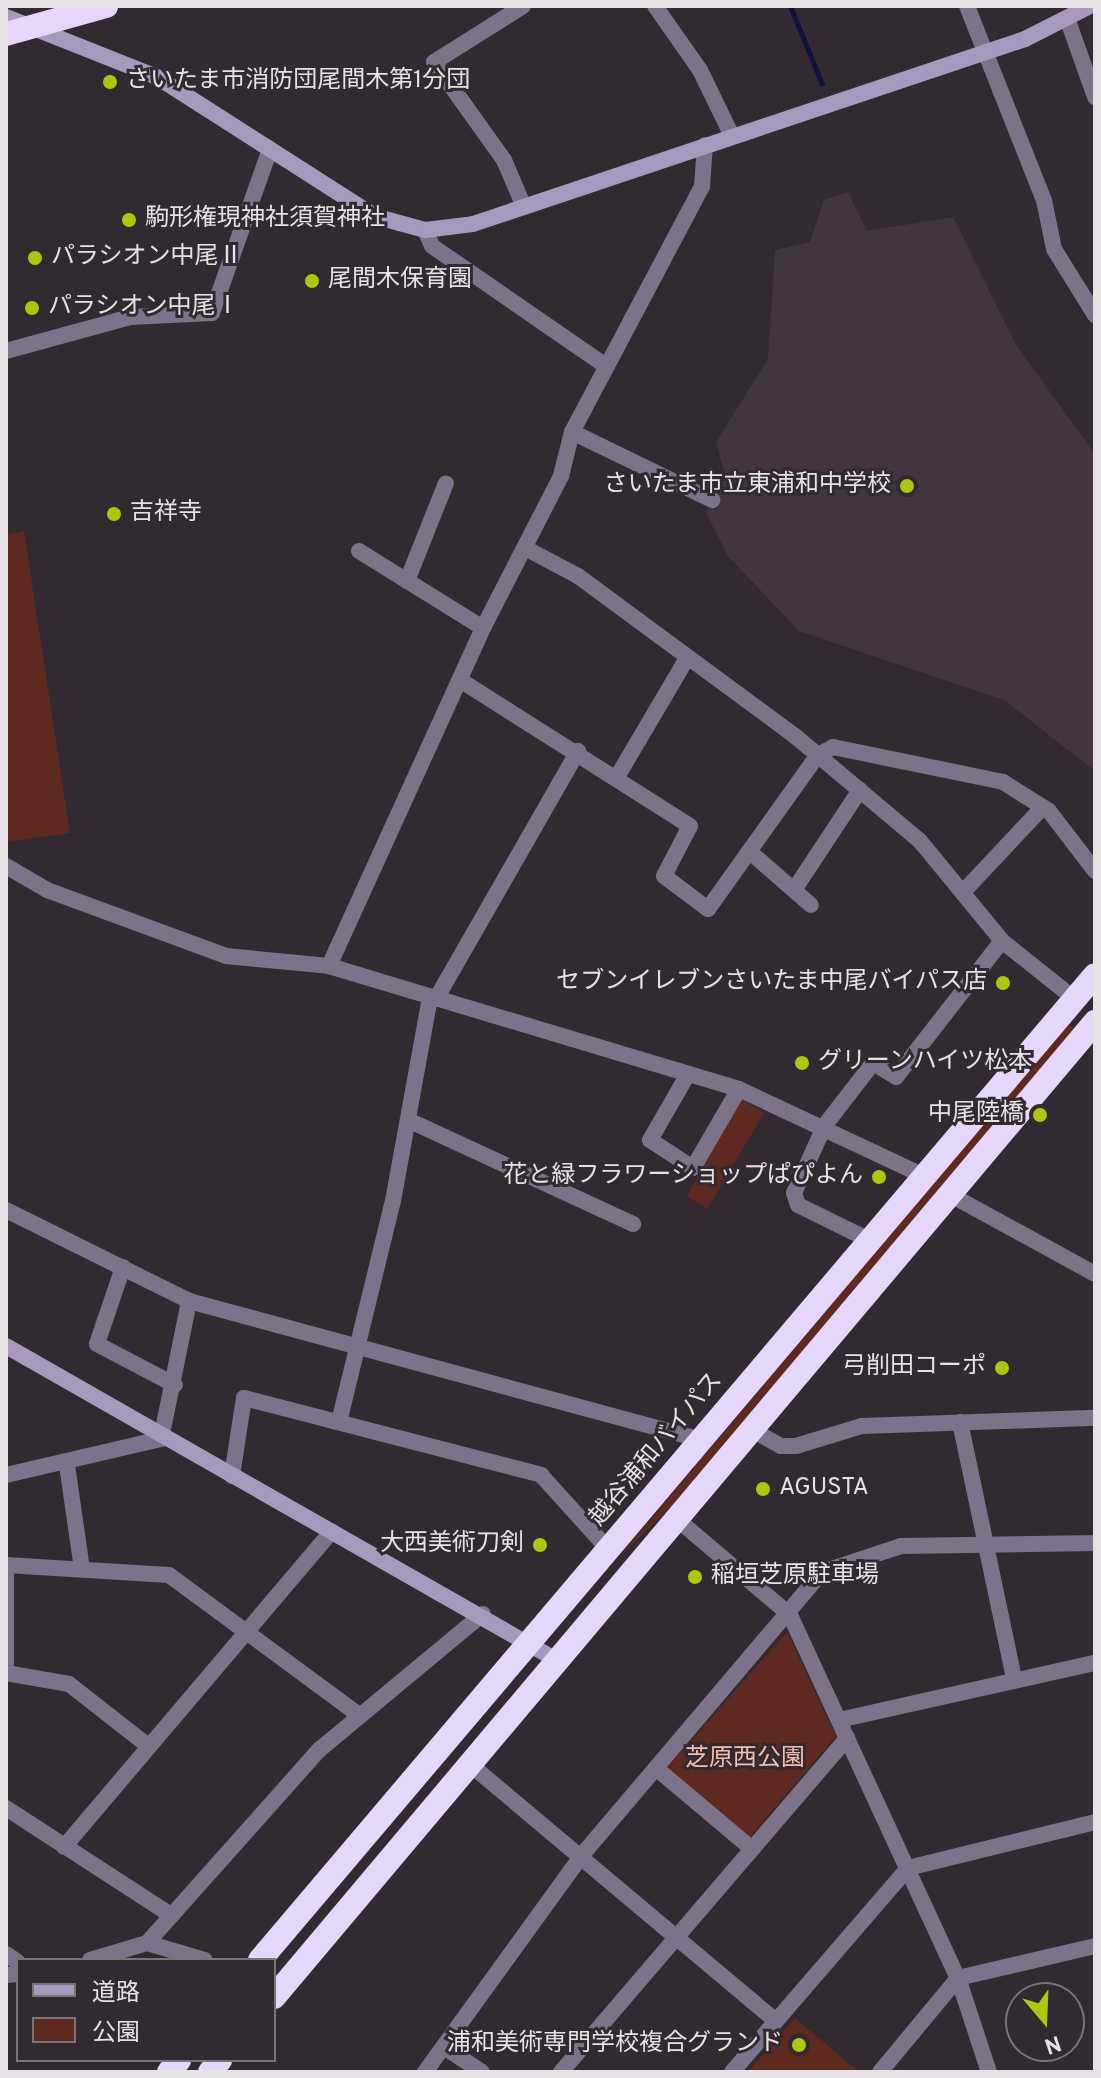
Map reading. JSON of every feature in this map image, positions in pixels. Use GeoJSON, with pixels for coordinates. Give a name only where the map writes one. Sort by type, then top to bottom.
{"type":"FeatureCollection","features":[{"type":"Feature","properties":{"kind":"highway"},"geometry":{"type":"LineString","coordinates":[[6,34],[47,17],[106,6]]}},
{"type":"Feature","properties":{"kind":"highway","name":"越谷浦和バイパス"},"geometry":{"type":"LineString","coordinates":[[262,1958],[1095,975]]}},
{"type":"Feature","properties":{"kind":"highway"},"geometry":{"type":"LineString","coordinates":[[276,1995],[560,1662],[1095,1022]]}},
{"type":"Feature","properties":{"kind":"street"},"geometry":{"type":"LineString","coordinates":[[523,6],[434,62],[504,160],[524,207]]}},
{"type":"Feature","properties":{"kind":"street"},"geometry":{"type":"LineString","coordinates":[[655,6],[700,70],[732,136]]}},
{"type":"Feature","properties":{"kind":"street"},"geometry":{"type":"LineString","coordinates":[[967,6],[1044,200],[1054,249],[1095,315]]}},
{"type":"Feature","properties":{"kind":"street"},"geometry":{"type":"LineString","coordinates":[[6,17],[47,17],[157,77],[374,216],[425,230],[524,207],[987,50],[1068,21],[1090,6]]}},
{"type":"Feature","properties":{"kind":"street"},"geometry":{"type":"LineString","coordinates":[[1068,21],[1095,97]]}},
{"type":"Feature","properties":{"kind":"street"},"geometry":{"type":"LineString","coordinates":[[329,966],[483,628],[527,549],[572,432],[702,186],[705,145]]}},
{"type":"Feature","properties":{"kind":"street"},"geometry":{"type":"LineString","coordinates":[[6,351],[130,317],[212,313],[270,149]]}},
{"type":"Feature","properties":{"kind":"street"},"geometry":{"type":"LineString","coordinates":[[425,230],[432,246],[606,366]]}},
{"type":"Feature","properties":{"kind":"street"},"geometry":{"type":"LineString","coordinates":[[572,432],[712,500]]}},
{"type":"Feature","properties":{"kind":"street"},"geometry":{"type":"LineString","coordinates":[[407,581],[446,483]]}},
{"type":"Feature","properties":{"kind":"street"},"geometry":{"type":"LineString","coordinates":[[527,549],[578,576],[818,755],[920,841],[1002,941],[1075,999]]}},
{"type":"Feature","properties":{"kind":"street"},"geometry":{"type":"LineString","coordinates":[[359,551],[483,628]]}},
{"type":"Feature","properties":{"kind":"street"},"geometry":{"type":"LineString","coordinates":[[617,777],[687,658]]}},
{"type":"Feature","properties":{"kind":"street"},"geometry":{"type":"LineString","coordinates":[[460,680],[578,751],[690,826],[664,876],[708,909],[818,755],[833,747],[1003,782],[1043,807],[1095,871]]}},
{"type":"Feature","properties":{"kind":"street"},"geometry":{"type":"LineString","coordinates":[[339,1422],[358,1349],[433,998],[578,751]]}},
{"type":"Feature","properties":{"kind":"street"},"geometry":{"type":"LineString","coordinates":[[794,890],[860,790]]}},
{"type":"Feature","properties":{"kind":"street"},"geometry":{"type":"LineString","coordinates":[[964,891],[1043,807]]}},
{"type":"Feature","properties":{"kind":"street"},"geometry":{"type":"LineString","coordinates":[[749,851],[811,905]]}},
{"type":"Feature","properties":{"kind":"street"},"geometry":{"type":"LineString","coordinates":[[6,866],[47,890],[226,956],[329,966],[739,1089],[825,1125],[924,1176]]}},
{"type":"Feature","properties":{"kind":"street"},"geometry":{"type":"LineString","coordinates":[[871,1241],[798,1205],[794,1193],[825,1125],[873,1063],[896,1077],[1002,941]]}},
{"type":"Feature","properties":{"kind":"street"},"geometry":{"type":"LineString","coordinates":[[688,1074],[650,1140],[693,1168],[739,1089]]}},
{"type":"Feature","properties":{"kind":"street"},"geometry":{"type":"LineString","coordinates":[[408,1120],[633,1224]]}},
{"type":"Feature","properties":{"kind":"street"},"geometry":{"type":"LineString","coordinates":[[949,1194],[1095,1274]]}},
{"type":"Feature","properties":{"kind":"street"},"geometry":{"type":"LineString","coordinates":[[6,1210],[189,1301],[702,1440]]}},
{"type":"Feature","properties":{"kind":"street"},"geometry":{"type":"LineString","coordinates":[[123,1267],[97,1344],[175,1385]]}},
{"type":"Feature","properties":{"kind":"street"},"geometry":{"type":"LineString","coordinates":[[161,1439],[175,1385],[189,1301]]}},
{"type":"Feature","properties":{"kind":"street"},"geometry":{"type":"LineString","coordinates":[[6,1346],[161,1439],[534,1640],[560,1662]]}},
{"type":"Feature","properties":{"kind":"street"},"geometry":{"type":"LineString","coordinates":[[232,1476],[244,1398],[541,1475],[609,1550]]}},
{"type":"Feature","properties":{"kind":"street"},"geometry":{"type":"LineString","coordinates":[[752,1430],[796,1446],[862,1426],[1095,1418]]}},
{"type":"Feature","properties":{"kind":"street"},"geometry":{"type":"LineString","coordinates":[[960,1422],[1014,1679]]}},
{"type":"Feature","properties":{"kind":"street"},"geometry":{"type":"LineString","coordinates":[[6,1475],[67,1465],[161,1439]]}},
{"type":"Feature","properties":{"kind":"street"},"geometry":{"type":"LineString","coordinates":[[67,1465],[82,1569]]}},
{"type":"Feature","properties":{"kind":"street"},"geometry":{"type":"LineString","coordinates":[[678,1520],[790,1615],[958,1978],[989,2072]]}},
{"type":"Feature","properties":{"kind":"street"},"geometry":{"type":"LineString","coordinates":[[64,1847],[242,1629],[332,1531]]}},
{"type":"Feature","properties":{"kind":"street"},"geometry":{"type":"LineString","coordinates":[[425,2072],[582,1855],[790,1615],[822,1572],[901,1546],[1095,1543]]}},
{"type":"Feature","properties":{"kind":"street"},"geometry":{"type":"LineString","coordinates":[[6,1663],[6,1565],[169,1575],[359,1715]]}},
{"type":"Feature","properties":{"kind":"street"},"geometry":{"type":"LineString","coordinates":[[97,1958],[147,1943],[359,1715],[483,1614]]}},
{"type":"Feature","properties":{"kind":"street"},"geometry":{"type":"LineString","coordinates":[[839,1720],[1095,1663]]}},
{"type":"Feature","properties":{"kind":"street"},"geometry":{"type":"LineString","coordinates":[[6,1673],[69,1684],[147,1745]]}},
{"type":"Feature","properties":{"kind":"street"},"geometry":{"type":"LineString","coordinates":[[561,2072],[847,1738]]}},
{"type":"Feature","properties":{"kind":"street"},"geometry":{"type":"LineString","coordinates":[[472,1766],[582,1855],[776,2021]]}},
{"type":"Feature","properties":{"kind":"street"},"geometry":{"type":"LineString","coordinates":[[657,1769],[752,1849]]}},
{"type":"Feature","properties":{"kind":"street"},"geometry":{"type":"LineString","coordinates":[[6,1808],[171,1915]]}},
{"type":"Feature","properties":{"kind":"street"},"geometry":{"type":"LineString","coordinates":[[732,2072],[908,1868],[1095,1822]]}},
{"type":"Feature","properties":{"kind":"street"},"geometry":{"type":"LineString","coordinates":[[147,1943],[198,1958]]}},
{"type":"Feature","properties":{"kind":"street"},"geometry":{"type":"LineString","coordinates":[[880,2072],[958,1978],[1095,1946]]}},
{"type":"Feature","properties":{"kind":"street"},"geometry":{"type":"LineString","coordinates":[[444,2047],[482,2072]]}},
{"type":"Feature","properties":{"kind":"shaded area","name":"さいたま市立東浦和中学校"},"geometry":{"type":"Polygon","coordinates":[[[848,192],[867,231],[953,217],[1016,345],[1095,454],[1095,771],[1004,700],[799,631],[728,556],[706,513],[724,471],[716,442],[768,359],[775,250],[810,242],[824,200],[848,192]]]}},
{"type":"Feature","properties":{"kind":"green space"},"geometry":{"type":"Polygon","coordinates":[[[24,531],[70,833],[6,842],[6,535],[24,531]]]}},
{"type":"Feature","properties":{"kind":"green space"},"geometry":{"type":"Polygon","coordinates":[[[1068,1024],[1077,1030],[677,1501],[620,1556],[1068,1024]]]}},
{"type":"Feature","properties":{"kind":"green space"},"geometry":{"type":"Polygon","coordinates":[[[739,1098],[764,1113],[707,1209],[687,1196],[739,1098]]]}},
{"type":"Feature","properties":{"kind":"green space","name":"芝原西公園"},"geometry":{"type":"Polygon","coordinates":[[[787,1632],[836,1736],[749,1838],[666,1769],[787,1632]]]}},
{"type":"Feature","properties":{"kind":"green space","name":"浦和美術専門学校複合グランド"},"geometry":{"type":"Polygon","coordinates":[[[795,2018],[859,2072],[748,2072],[795,2018]]]}},
{"type":"Feature","properties":{"kind":"waterway"},"geometry":{"type":"LineString","coordinates":[[790,6],[822,84]]}},
{"type":"Feature","properties":{"kind":"place","name":"さいたま市消防団尾間木第1分団"},"geometry":{"type":"Point","coordinates":[110,82]}},
{"type":"Feature","properties":{"kind":"place","name":"駒形権現神社須賀神社"},"geometry":{"type":"Point","coordinates":[129,220]}},
{"type":"Feature","properties":{"kind":"place","name":"パラシオン中尾Ⅱ"},"geometry":{"type":"Point","coordinates":[35,258]}},
{"type":"Feature","properties":{"kind":"place","name":"尾間木保育園"},"geometry":{"type":"Point","coordinates":[312,281]}},
{"type":"Feature","properties":{"kind":"place","name":"パラシオン中尾Ⅰ"},"geometry":{"type":"Point","coordinates":[32,308]}},
{"type":"Feature","properties":{"kind":"place","name":"さいたま市立東浦和中学校"},"geometry":{"type":"Point","coordinates":[907,486]}},
{"type":"Feature","properties":{"kind":"place","name":"吉祥寺"},"geometry":{"type":"Point","coordinates":[114,514]}},
{"type":"Feature","properties":{"kind":"place","name":"セブンイレブンさいたま中尾バイパス店"},"geometry":{"type":"Point","coordinates":[1003,983]}},
{"type":"Feature","properties":{"kind":"place","name":"グリーンハイツ松本"},"geometry":{"type":"Point","coordinates":[802,1063]}},
{"type":"Feature","properties":{"kind":"place","name":"中尾陸橋"},"geometry":{"type":"Point","coordinates":[1040,1115]}},
{"type":"Feature","properties":{"kind":"place","name":"花と緑フラワーショップぱぴよん"},"geometry":{"type":"Point","coordinates":[879,1177]}},
{"type":"Feature","properties":{"kind":"place","name":"弓削田コーポ"},"geometry":{"type":"Point","coordinates":[1002,1368]}},
{"type":"Feature","properties":{"kind":"place","name":"AGUSTA"},"geometry":{"type":"Point","coordinates":[763,1489]}},
{"type":"Feature","properties":{"kind":"place","name":"大西美術刀剣"},"geometry":{"type":"Point","coordinates":[540,1545]}},
{"type":"Feature","properties":{"kind":"place","name":"稲垣芝原駐車場"},"geometry":{"type":"Point","coordinates":[695,1577]}},
{"type":"Feature","properties":{"kind":"place","name":"浦和美術専門学校複合グランド"},"geometry":{"type":"Point","coordinates":[799,2045]}}]}
